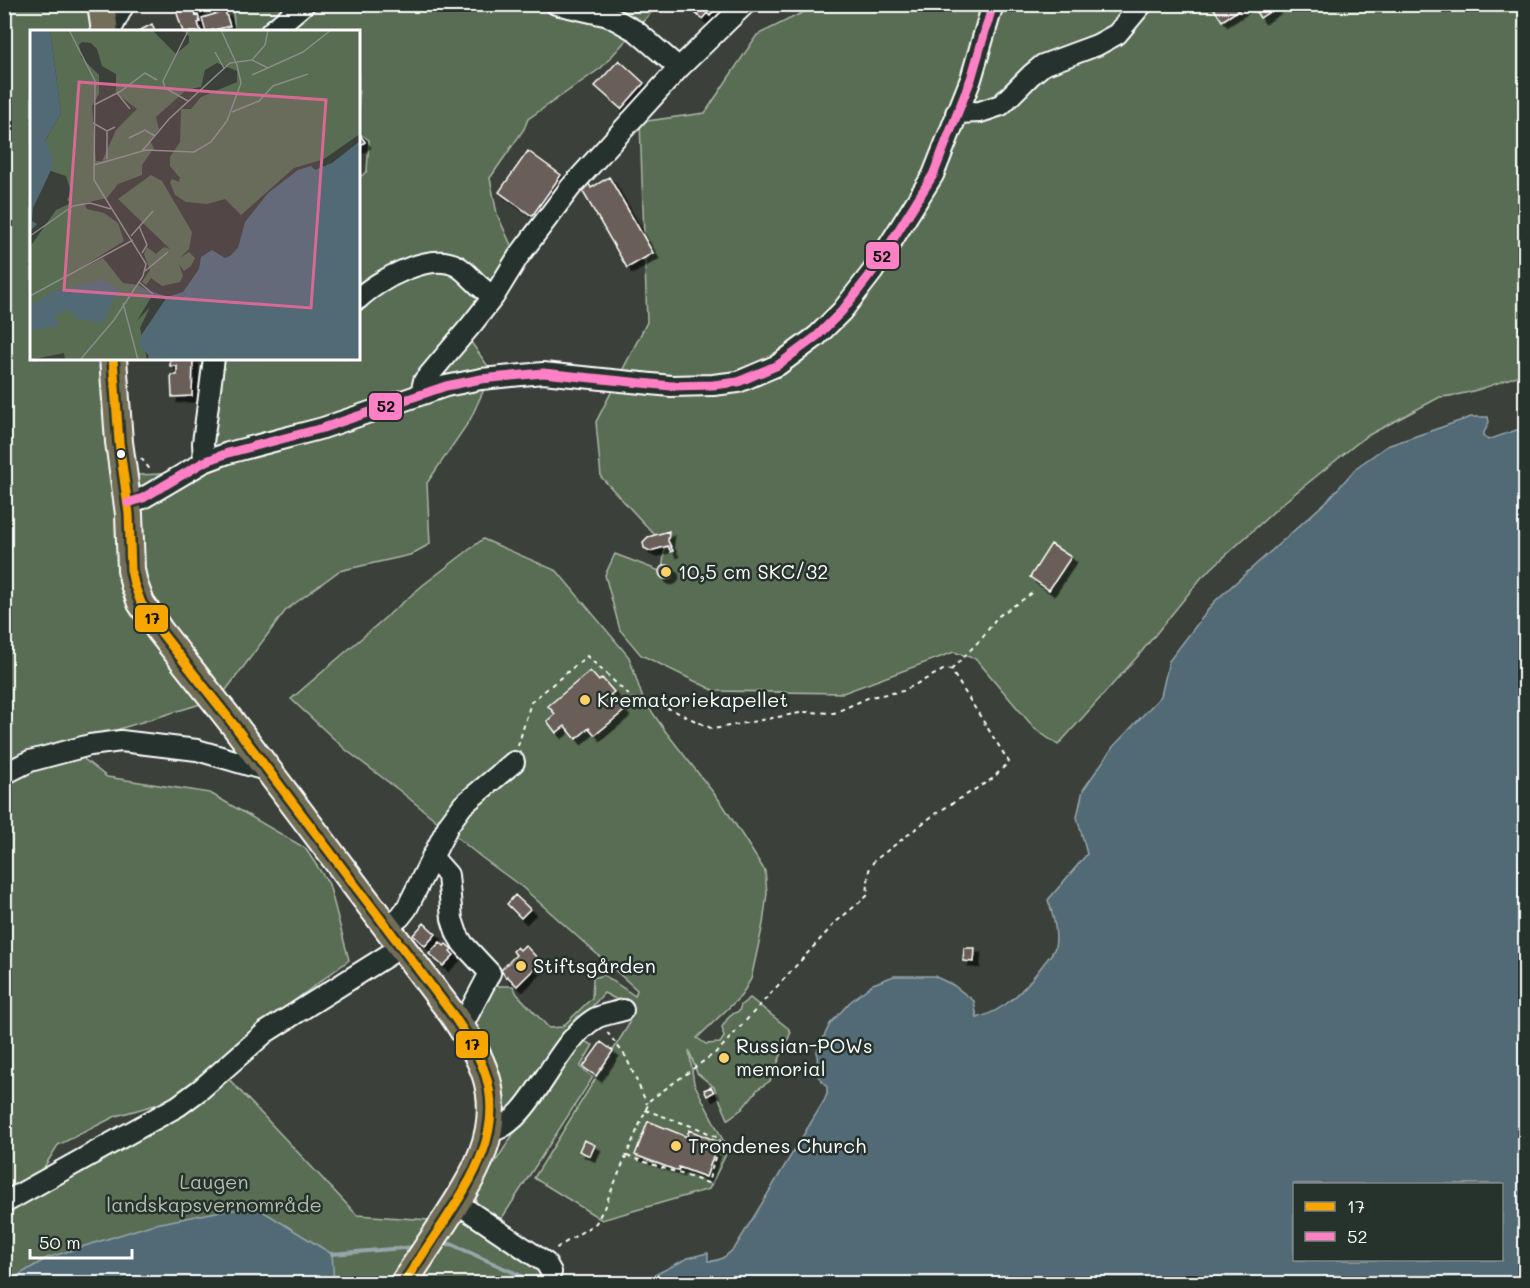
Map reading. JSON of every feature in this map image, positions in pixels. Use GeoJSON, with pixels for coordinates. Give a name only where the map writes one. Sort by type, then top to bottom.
{"type":"FeatureCollection","features":[{"type":"Feature","properties":{"kind":"main road"},"geometry":{"type":"LineString","coordinates":[[101,4],[105,30]]}},
{"type":"Feature","properties":{"kind":"main road"},"geometry":{"type":"LineString","coordinates":[[113,360],[120,449],[128,503],[131,570],[141,603],[160,631],[270,771],[461,1028],[476,1052],[487,1078],[491,1107],[489,1132],[479,1164],[457,1203],[404,1284]]}},
{"type":"Feature","properties":{"kind":"street"},"geometry":{"type":"LineString","coordinates":[[111,30],[124,4]]}},
{"type":"Feature","properties":{"kind":"street"},"geometry":{"type":"LineString","coordinates":[[273,30],[304,4]]}},
{"type":"Feature","properties":{"kind":"street"},"geometry":{"type":"LineString","coordinates":[[556,4],[609,16],[636,31],[679,68]]}},
{"type":"Feature","properties":{"kind":"street"},"geometry":{"type":"LineString","coordinates":[[421,393],[424,381],[494,296],[518,257],[570,188],[679,68],[745,4]]}},
{"type":"Feature","properties":{"kind":"street"},"geometry":{"type":"LineString","coordinates":[[128,503],[142,498],[204,462],[228,453],[323,428],[421,393],[481,380],[543,373],[671,386],[724,385],[766,372],[796,354],[830,324],[873,271],[933,175],[971,79],[993,4]]}},
{"type":"Feature","properties":{"kind":"street"},"geometry":{"type":"LineString","coordinates":[[956,113],[980,112],[1001,105],[1043,65],[1105,42],[1116,34],[1142,4]]}},
{"type":"Feature","properties":{"kind":"street"},"geometry":{"type":"LineString","coordinates":[[360,297],[374,286],[399,272],[440,262],[460,268],[478,286],[494,296]]}},
{"type":"Feature","properties":{"kind":"street"},"geometry":{"type":"LineString","coordinates":[[204,462],[203,443],[214,360]]}},
{"type":"Feature","properties":{"kind":"street"},"geometry":{"type":"LineString","coordinates":[[4,774],[30,761],[90,745],[121,741],[197,750],[270,771]]}},
{"type":"Feature","properties":{"kind":"street"},"geometry":{"type":"LineString","coordinates":[[4,1203],[193,1096],[266,1032],[394,937],[400,917],[407,908],[449,824],[463,805],[514,762]]}},
{"type":"Feature","properties":{"kind":"street"},"geometry":{"type":"LineString","coordinates":[[432,857],[448,875],[452,919],[458,934],[463,944],[489,973],[461,1028]]}},
{"type":"Feature","properties":{"kind":"street"},"geometry":{"type":"LineString","coordinates":[[489,1132],[502,1129],[513,1121],[571,1041],[596,1018],[623,1010]]}},
{"type":"Feature","properties":{"kind":"street"},"geometry":{"type":"LineString","coordinates":[[457,1203],[545,1265]]}},
{"type":"Feature","properties":{"kind":"path"},"geometry":{"type":"LineString","coordinates":[[120,449],[129,448],[138,454],[162,487]]}},
{"type":"Feature","properties":{"kind":"path"},"geometry":{"type":"LineString","coordinates":[[951,670],[997,617],[1034,592]]}},
{"type":"Feature","properties":{"kind":"path"},"geometry":{"type":"LineString","coordinates":[[514,762],[531,702],[587,656],[633,699],[670,708],[713,729],[805,712],[834,713],[870,698],[903,691],[945,669],[951,670],[1009,762],[992,779],[935,814],[874,861],[869,870],[867,896],[828,930],[719,1050],[647,1104],[596,1223],[545,1265]]}},
{"type":"Feature","properties":{"kind":"path"},"geometry":{"type":"LineString","coordinates":[[596,1018],[617,1042],[626,1057],[647,1104]]}},
{"type":"Feature","properties":{"kind":"path"},"geometry":{"type":"LineString","coordinates":[[626,1155],[708,1184],[720,1139],[700,1129],[645,1110]]}},
{"type":"Feature","properties":{"kind":"green space"},"geometry":{"type":"Polygon","coordinates":[[[820,4],[1525,5],[1525,373],[1473,391],[1440,397],[1365,437],[1283,503],[1202,577],[1138,656],[1058,745],[1035,729],[976,659],[954,652],[843,693],[715,691],[641,655],[620,630],[605,575],[615,554],[662,572],[665,546],[601,477],[596,422],[647,322],[640,122],[705,113],[757,35],[820,4]]]}},
{"type":"Feature","properties":{"kind":"green space","name":"Laugen landskapsvernområde"},"geometry":{"type":"Polygon","coordinates":[[[5,5],[118,5],[121,30],[30,30],[30,360],[110,360],[118,462],[139,475],[180,473],[209,435],[219,360],[360,360],[360,177],[367,171],[369,140],[360,134],[360,30],[235,30],[232,5],[658,5],[601,68],[528,119],[524,129],[490,178],[497,214],[515,254],[464,332],[492,372],[470,420],[427,483],[430,544],[410,555],[339,571],[286,610],[220,698],[83,740],[80,756],[107,777],[210,793],[305,848],[329,884],[349,960],[275,1015],[183,1097],[116,1116],[58,1145],[34,1183],[224,1074],[357,1215],[430,1220],[449,1231],[458,1223],[470,1221],[546,1272],[545,1283],[5,1284],[5,5]]]}},
{"type":"Feature","properties":{"kind":"green space"},"geometry":{"type":"Polygon","coordinates":[[[483,539],[557,571],[629,657],[643,699],[723,805],[765,871],[767,893],[763,924],[751,979],[741,996],[697,1038],[706,1044],[720,1043],[724,1037],[722,1027],[730,1015],[739,1011],[741,1005],[750,998],[791,1032],[770,1081],[758,1089],[742,1109],[728,1119],[714,1087],[697,1073],[689,1050],[694,1083],[728,1150],[709,1189],[602,1220],[534,1178],[628,1026],[633,1008],[604,993],[568,1034],[593,1045],[580,1067],[593,1077],[502,1218],[495,1218],[476,1205],[476,1192],[519,1125],[502,1111],[473,1024],[492,986],[513,986],[517,994],[549,1028],[562,1027],[592,998],[593,978],[604,975],[635,996],[637,990],[522,887],[346,750],[291,699],[423,585],[483,539]]]}},
{"type":"Feature","properties":{"kind":"water"},"geometry":{"type":"Polygon","coordinates":[[[1471,417],[1488,417],[1489,422],[1483,435],[1488,440],[1525,427],[1525,1283],[639,1283],[688,1258],[708,1253],[708,1261],[720,1259],[736,1246],[827,1094],[827,1087],[818,1076],[817,1051],[830,1024],[850,1002],[873,984],[894,976],[934,976],[953,985],[974,1001],[977,1018],[1006,1004],[1028,983],[1055,947],[1055,929],[1048,900],[1087,854],[1077,817],[1083,790],[1113,747],[1161,696],[1169,661],[1214,602],[1328,500],[1357,467],[1387,446],[1471,417]]]}},
{"type":"Feature","properties":{"kind":"water"},"geometry":{"type":"Polygon","coordinates":[[[226,1210],[261,1210],[332,1254],[334,1283],[5,1283],[5,1280],[17,1276],[47,1258],[151,1225],[226,1210]]]}},
{"type":"Feature","properties":{"kind":"building"},"geometry":{"type":"Polygon","coordinates":[[[174,4],[198,4],[200,12],[195,13],[196,16],[198,15],[200,30],[182,30],[174,4]]]}},
{"type":"Feature","properties":{"kind":"building"},"geometry":{"type":"Polygon","coordinates":[[[685,4],[714,4],[712,8],[714,10],[710,16],[707,13],[702,19],[685,4]]]}},
{"type":"Feature","properties":{"kind":"building"},"geometry":{"type":"Polygon","coordinates":[[[1211,4],[1248,4],[1222,21],[1211,4]]]}},
{"type":"Feature","properties":{"kind":"building"},"geometry":{"type":"Polygon","coordinates":[[[1251,4],[1281,4],[1260,18],[1251,4]]]}},
{"type":"Feature","properties":{"kind":"building"},"geometry":{"type":"Polygon","coordinates":[[[225,11],[230,26],[205,30],[202,18],[225,11]]]}},
{"type":"Feature","properties":{"kind":"building"},"geometry":{"type":"Polygon","coordinates":[[[152,24],[154,30],[141,30],[152,24]]]}},
{"type":"Feature","properties":{"kind":"building"},"geometry":{"type":"Polygon","coordinates":[[[619,60],[644,83],[621,109],[595,86],[619,60]]]}},
{"type":"Feature","properties":{"kind":"building"},"geometry":{"type":"Polygon","coordinates":[[[360,135],[365,142],[360,146],[360,135]]]}},
{"type":"Feature","properties":{"kind":"building"},"geometry":{"type":"Polygon","coordinates":[[[528,151],[561,175],[532,216],[499,192],[528,151]]]}},
{"type":"Feature","properties":{"kind":"building"},"geometry":{"type":"Polygon","coordinates":[[[609,177],[653,253],[627,268],[583,192],[583,188],[589,184],[591,188],[609,177]]]}},
{"type":"Feature","properties":{"kind":"building"},"geometry":{"type":"Polygon","coordinates":[[[170,360],[193,360],[192,396],[172,397],[171,375],[177,375],[177,366],[170,366],[170,360]]]}},
{"type":"Feature","properties":{"kind":"building"},"geometry":{"type":"Polygon","coordinates":[[[669,531],[668,541],[673,551],[671,552],[668,546],[650,551],[644,548],[643,542],[648,537],[669,531]]]}},
{"type":"Feature","properties":{"kind":"building"},"geometry":{"type":"Polygon","coordinates":[[[1051,544],[1071,557],[1049,590],[1030,577],[1051,544]]]}},
{"type":"Feature","properties":{"kind":"building","name":"10,5 cm SKC/32"},"geometry":{"type":"Polygon","coordinates":[[[666,565],[671,567],[673,572],[671,577],[666,579],[661,577],[659,572],[661,567],[666,565]]]}},
{"type":"Feature","properties":{"kind":"building","name":"Krematoriekapellet"},"geometry":{"type":"Polygon","coordinates":[[[590,671],[599,681],[602,678],[614,692],[610,695],[624,711],[595,735],[589,728],[576,739],[565,726],[556,733],[547,721],[555,714],[548,706],[590,671]]]}},
{"type":"Feature","properties":{"kind":"building"},"geometry":{"type":"Polygon","coordinates":[[[515,895],[530,909],[521,918],[507,904],[515,895]]]}},
{"type":"Feature","properties":{"kind":"building"},"geometry":{"type":"Polygon","coordinates":[[[424,923],[436,934],[425,946],[413,935],[424,923]]]}},
{"type":"Feature","properties":{"kind":"building"},"geometry":{"type":"Polygon","coordinates":[[[440,942],[452,949],[450,951],[454,955],[443,966],[429,954],[440,942]]]}},
{"type":"Feature","properties":{"kind":"building","name":"Stiftsgården"},"geometry":{"type":"Polygon","coordinates":[[[525,945],[541,962],[517,986],[507,976],[506,978],[501,970],[516,955],[513,951],[517,947],[520,950],[525,945]]]}},
{"type":"Feature","properties":{"kind":"building"},"geometry":{"type":"Polygon","coordinates":[[[964,948],[975,948],[974,962],[963,961],[964,948]]]}},
{"type":"Feature","properties":{"kind":"building"},"geometry":{"type":"Polygon","coordinates":[[[601,1042],[613,1051],[596,1076],[583,1067],[601,1042]]]}},
{"type":"Feature","properties":{"kind":"building"},"geometry":{"type":"Polygon","coordinates":[[[711,1087],[714,1092],[707,1096],[704,1090],[711,1087]]]}},
{"type":"Feature","properties":{"kind":"building","name":"Trondenes Church"},"geometry":{"type":"Polygon","coordinates":[[[648,1121],[687,1137],[689,1130],[716,1141],[706,1177],[679,1167],[678,1171],[635,1155],[648,1121]]]}},
{"type":"Feature","properties":{"kind":"building"},"geometry":{"type":"Polygon","coordinates":[[[584,1140],[595,1145],[590,1156],[579,1151],[584,1140]]]}},
{"type":"Feature","properties":{"kind":"waterway"},"geometry":{"type":"LineString","coordinates":[[441,1245],[451,1244],[530,1280],[565,1284]]}},
{"type":"Feature","properties":{"kind":"waterway"},"geometry":{"type":"LineString","coordinates":[[332,1254],[415,1247]]}},
{"type":"Feature","properties":{"kind":"transit line","name":"52"},"geometry":{"type":"LineString","coordinates":[[128,503],[143,498],[204,462],[228,453],[323,428],[446,386],[481,379],[543,373],[671,386],[713,385],[738,382],[778,365],[817,336],[842,311],[873,271],[933,175],[971,79],[993,4]]}},
{"type":"Feature","properties":{"kind":"transit line","name":"17"},"geometry":{"type":"LineString","coordinates":[[113,360],[119,442],[129,514],[131,570],[141,603],[453,1015],[476,1052],[486,1076],[491,1116],[488,1135],[475,1171],[403,1284]]}},
{"type":"Feature","properties":{"kind":"place","name":"10,5 cm SKC/32"},"geometry":{"type":"Point","coordinates":[666,572]}},
{"type":"Feature","properties":{"kind":"place","name":"Krematoriekapellet"},"geometry":{"type":"Point","coordinates":[585,700]}},
{"type":"Feature","properties":{"kind":"place","name":"Stiftsgården"},"geometry":{"type":"Point","coordinates":[521,966]}},
{"type":"Feature","properties":{"kind":"place","name":"Russian-POWs memorial"},"geometry":{"type":"Point","coordinates":[724,1058]}},
{"type":"Feature","properties":{"kind":"place","name":"Trondenes Church"},"geometry":{"type":"Point","coordinates":[676,1146]}}]}
